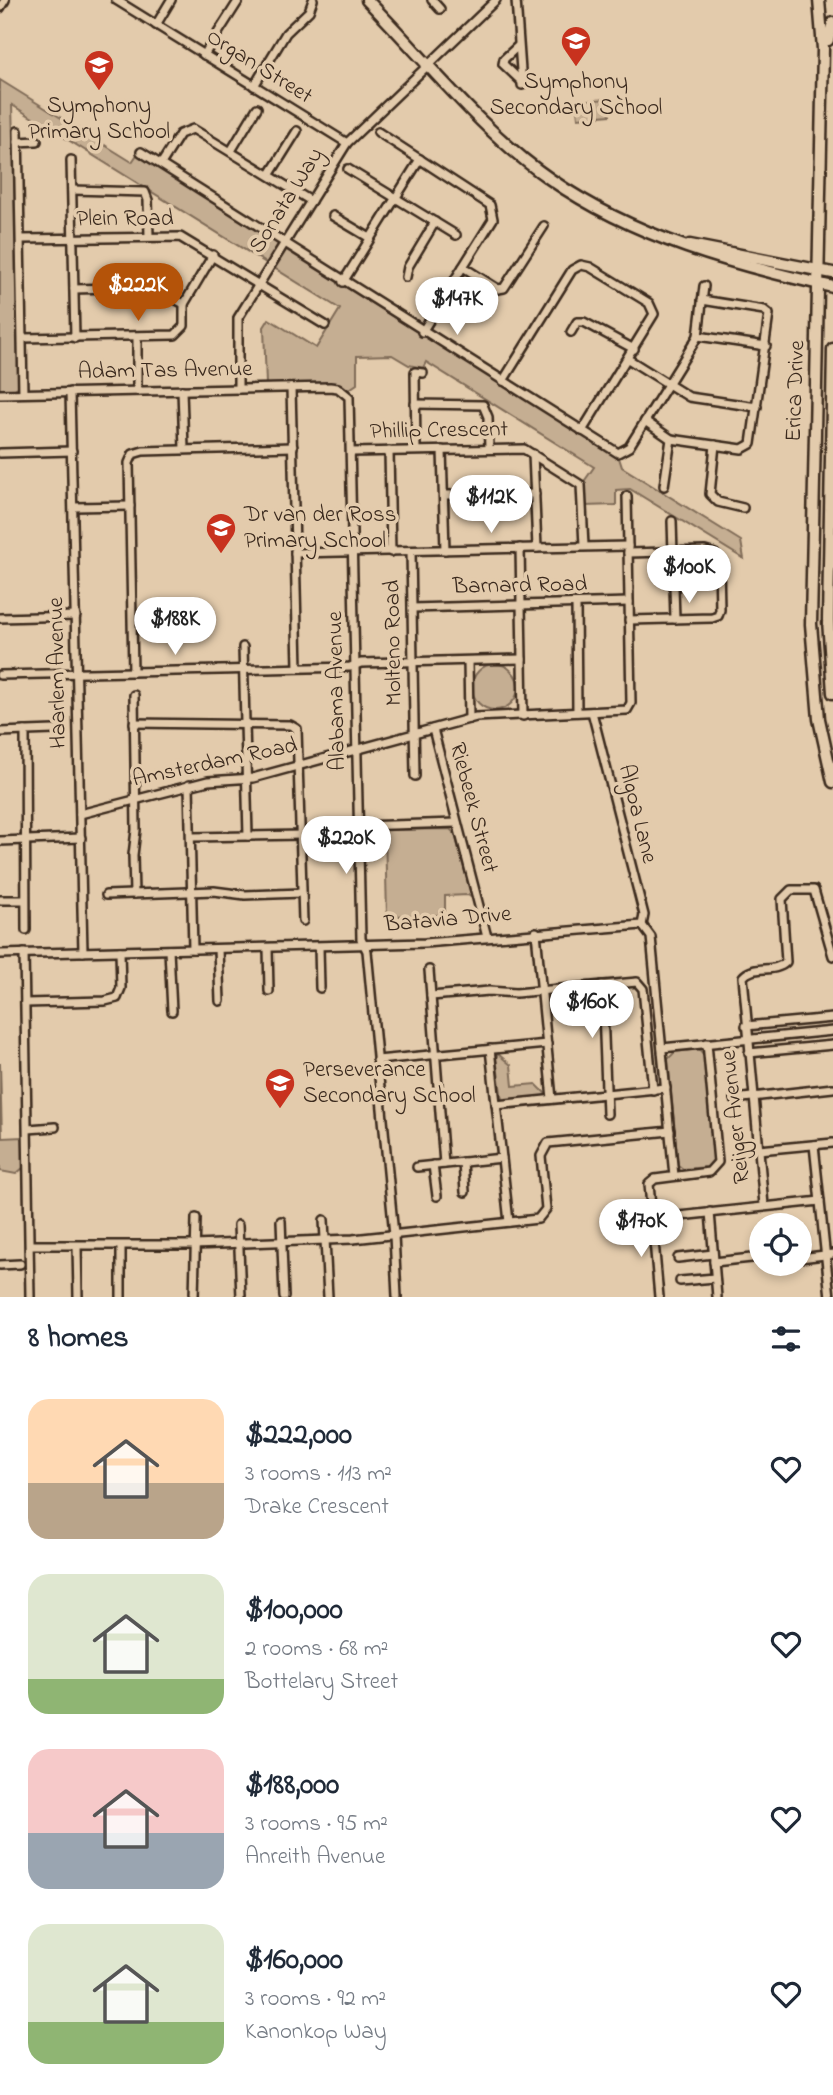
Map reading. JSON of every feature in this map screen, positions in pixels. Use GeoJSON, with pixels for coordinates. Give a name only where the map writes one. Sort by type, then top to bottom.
{"type":"FeatureCollection","features":[{"type":"Feature","properties":{"kind":"main road"},"geometry":{"type":"LineString","coordinates":[[367,0],[495,133],[550,179],[617,217],[736,265],[833,287]]}},
{"type":"Feature","properties":{"kind":"main road"},"geometry":{"type":"LineString","coordinates":[[821,0],[833,16]]}},
{"type":"Feature","properties":{"kind":"main road","name":"Erica Drive"},"geometry":{"type":"LineString","coordinates":[[821,0],[823,49],[811,642],[819,719],[833,782]]}},
{"type":"Feature","properties":{"kind":"main road"},"geometry":{"type":"LineString","coordinates":[[822,107],[828,32],[833,23]]}},
{"type":"Feature","properties":{"kind":"main road"},"geometry":{"type":"LineString","coordinates":[[679,243],[833,273]]}},
{"type":"Feature","properties":{"kind":"main road","name":"Erica Drive"},"geometry":{"type":"LineString","coordinates":[[833,349],[828,620],[833,694]]}},
{"type":"Feature","properties":{"kind":"street"},"geometry":{"type":"LineString","coordinates":[[0,8],[5,0]]}},
{"type":"Feature","properties":{"kind":"street","name":"Organ Street"},"geometry":{"type":"LineString","coordinates":[[116,0],[346,143]]}},
{"type":"Feature","properties":{"kind":"street"},"geometry":{"type":"LineString","coordinates":[[156,25],[171,0]]}},
{"type":"Feature","properties":{"kind":"street"},"geometry":{"type":"LineString","coordinates":[[204,55],[239,0]]}},
{"type":"Feature","properties":{"kind":"street"},"geometry":{"type":"LineString","coordinates":[[254,86],[286,33],[312,8],[313,0]]}},
{"type":"Feature","properties":{"kind":"street"},"geometry":{"type":"LineString","coordinates":[[432,0],[440,9]]}},
{"type":"Feature","properties":{"kind":"street","name":"Sonata Way"},"geometry":{"type":"LineString","coordinates":[[239,389],[238,318],[346,143],[496,0]]}},
{"type":"Feature","properties":{"kind":"street"},"geometry":{"type":"LineString","coordinates":[[516,0],[521,83],[503,64],[504,59],[518,46]]}},
{"type":"Feature","properties":{"kind":"street"},"geometry":{"type":"LineString","coordinates":[[231,151],[257,108]]}},
{"type":"Feature","properties":{"kind":"street"},"geometry":{"type":"LineString","coordinates":[[161,164],[180,134],[188,129],[270,174],[310,201]]}},
{"type":"Feature","properties":{"kind":"street"},"geometry":{"type":"LineString","coordinates":[[18,131],[23,393]]}},
{"type":"Feature","properties":{"kind":"street"},"geometry":{"type":"LineString","coordinates":[[270,174],[296,131]]}},
{"type":"Feature","properties":{"kind":"street"},"geometry":{"type":"LineString","coordinates":[[378,132],[490,205],[494,211],[493,219],[422,332]]}},
{"type":"Feature","properties":{"kind":"street"},"geometry":{"type":"LineString","coordinates":[[18,142],[37,141]]}},
{"type":"Feature","properties":{"kind":"street"},"geometry":{"type":"LineString","coordinates":[[142,152],[422,332],[620,453],[626,450],[698,336],[704,286]]}},
{"type":"Feature","properties":{"kind":"street"},"geometry":{"type":"LineString","coordinates":[[343,282],[419,159]]}},
{"type":"Feature","properties":{"kind":"street"},"geometry":{"type":"LineString","coordinates":[[71,160],[75,338]]}},
{"type":"Feature","properties":{"kind":"street"},"geometry":{"type":"LineString","coordinates":[[348,169],[456,235]]}},
{"type":"Feature","properties":{"kind":"street"},"geometry":{"type":"LineString","coordinates":[[72,191],[145,192],[148,200],[149,236]]}},
{"type":"Feature","properties":{"kind":"street"},"geometry":{"type":"LineString","coordinates":[[333,216],[370,238]]}},
{"type":"Feature","properties":{"kind":"street"},"geometry":{"type":"LineString","coordinates":[[406,277],[408,267],[435,222]]}},
{"type":"Feature","properties":{"kind":"street"},"geometry":{"type":"LineString","coordinates":[[463,267],[498,289],[504,288],[544,226]]}},
{"type":"Feature","properties":{"kind":"street","name":"Plein Road"},"geometry":{"type":"LineString","coordinates":[[21,239],[180,237],[325,325]]}},
{"type":"Feature","properties":{"kind":"street"},"geometry":{"type":"LineString","coordinates":[[23,338],[171,337],[180,333],[184,326],[184,304],[213,256]]}},
{"type":"Feature","properties":{"kind":"street"},"geometry":{"type":"LineString","coordinates":[[503,381],[572,270],[581,265],[590,267],[651,306],[653,318],[582,431]]}},
{"type":"Feature","properties":{"kind":"street"},"geometry":{"type":"LineString","coordinates":[[74,289],[152,287],[184,304]]}},
{"type":"Feature","properties":{"kind":"street"},"geometry":{"type":"LineString","coordinates":[[645,421],[671,439],[742,449],[749,447],[770,317],[767,311],[702,300]]}},
{"type":"Feature","properties":{"kind":"street"},"geometry":{"type":"LineString","coordinates":[[571,332],[577,322],[584,322],[634,349]]}},
{"type":"Feature","properties":{"kind":"street"},"geometry":{"type":"LineString","coordinates":[[698,336],[766,346]]}},
{"type":"Feature","properties":{"kind":"street"},"geometry":{"type":"LineString","coordinates":[[137,337],[137,391]]}},
{"type":"Feature","properties":{"kind":"street"},"geometry":{"type":"LineString","coordinates":[[628,359],[689,397],[757,407]]}},
{"type":"Feature","properties":{"kind":"street"},"geometry":{"type":"LineString","coordinates":[[416,450],[415,372],[423,373]]}},
{"type":"Feature","properties":{"kind":"street","name":"Adam Tas Avenue"},"geometry":{"type":"LineString","coordinates":[[0,394],[330,387]]}},
{"type":"Feature","properties":{"kind":"street","name":"Alabama Avenue"},"geometry":{"type":"LineString","coordinates":[[330,387],[338,388],[349,397],[362,939],[365,946],[377,1060],[394,1235],[397,1297]]}},
{"type":"Feature","properties":{"kind":"street"},"geometry":{"type":"LineString","coordinates":[[291,388],[298,668]]}},
{"type":"Feature","properties":{"kind":"street"},"geometry":{"type":"LineString","coordinates":[[182,390],[184,449]]}},
{"type":"Feature","properties":{"kind":"street","name":"Haarlem Avenue"},"geometry":{"type":"LineString","coordinates":[[70,393],[83,952]]}},
{"type":"Feature","properties":{"kind":"street"},"geometry":{"type":"LineString","coordinates":[[415,404],[483,405],[488,417],[489,449]]}},
{"type":"Feature","properties":{"kind":"street"},"geometry":{"type":"LineString","coordinates":[[664,486],[671,439]]}},
{"type":"Feature","properties":{"kind":"street"},"geometry":{"type":"LineString","coordinates":[[715,445],[710,494],[718,502],[743,508]]}},
{"type":"Feature","properties":{"kind":"street"},"geometry":{"type":"LineString","coordinates":[[133,672],[129,463],[133,454],[184,449],[293,447]]}},
{"type":"Feature","properties":{"kind":"street","name":"Phillip Crescent"},"geometry":{"type":"LineString","coordinates":[[351,452],[524,449],[581,485],[583,546]]}},
{"type":"Feature","properties":{"kind":"street"},"geometry":{"type":"LineString","coordinates":[[442,450],[445,550]]}},
{"type":"Feature","properties":{"kind":"street"},"geometry":{"type":"LineString","coordinates":[[0,453],[72,451]]}},
{"type":"Feature","properties":{"kind":"street"},"geometry":{"type":"LineString","coordinates":[[389,451],[391,552]]}},
{"type":"Feature","properties":{"kind":"street"},"geometry":{"type":"LineString","coordinates":[[533,454],[537,548]]}},
{"type":"Feature","properties":{"kind":"street"},"geometry":{"type":"LineString","coordinates":[[444,495],[535,494]]}},
{"type":"Feature","properties":{"kind":"street"},"geometry":{"type":"LineString","coordinates":[[295,553],[583,546],[628,549],[673,552],[715,554],[719,563],[719,614],[714,618],[629,620],[629,603],[628,549],[627,496]]}},
{"type":"Feature","properties":{"kind":"street"},"geometry":{"type":"LineString","coordinates":[[74,507],[130,506]]}},
{"type":"Feature","properties":{"kind":"street"},"geometry":{"type":"LineString","coordinates":[[672,521],[675,619]]}},
{"type":"Feature","properties":{"kind":"street"},"geometry":{"type":"LineString","coordinates":[[520,548],[523,716]]}},
{"type":"Feature","properties":{"kind":"street","name":"Molteno Road"},"geometry":{"type":"LineString","coordinates":[[411,551],[415,776]]}},
{"type":"Feature","properties":{"kind":"street","name":"Barnard Road"},"geometry":{"type":"LineString","coordinates":[[412,608],[629,603]]}},
{"type":"Feature","properties":{"kind":"street"},"geometry":{"type":"LineString","coordinates":[[576,604],[577,712]]}},
{"type":"Feature","properties":{"kind":"street"},"geometry":{"type":"LineString","coordinates":[[0,618],[76,617]]}},
{"type":"Feature","properties":{"kind":"street","name":"Amsterdam Road"},"geometry":{"type":"LineString","coordinates":[[80,814],[208,781],[246,779],[300,766],[483,715],[523,716],[626,711],[631,706],[629,620]]}},
{"type":"Feature","properties":{"kind":"street"},"geometry":{"type":"LineString","coordinates":[[243,647],[248,836]]}},
{"type":"Feature","properties":{"kind":"street"},"geometry":{"type":"LineString","coordinates":[[0,675],[298,668],[522,659]]}},
{"type":"Feature","properties":{"kind":"street"},"geometry":{"type":"LineString","coordinates":[[468,661],[469,719]]}},
{"type":"Feature","properties":{"kind":"street"},"geometry":{"type":"LineString","coordinates":[[134,695],[134,894]]}},
{"type":"Feature","properties":{"kind":"street","name":"Algoa Lane"},"geometry":{"type":"LineString","coordinates":[[592,712],[644,915],[642,925]]}},
{"type":"Feature","properties":{"kind":"street"},"geometry":{"type":"LineString","coordinates":[[134,723],[295,727],[299,736],[303,921]]}},
{"type":"Feature","properties":{"kind":"street","name":"Riebeek Street"},"geometry":{"type":"LineString","coordinates":[[433,729],[488,937]]}},
{"type":"Feature","properties":{"kind":"street"},"geometry":{"type":"LineString","coordinates":[[0,732],[54,730]]}},
{"type":"Feature","properties":{"kind":"street"},"geometry":{"type":"LineString","coordinates":[[25,731],[26,930]]}},
{"type":"Feature","properties":{"kind":"street"},"geometry":{"type":"LineString","coordinates":[[189,786],[194,949]]}},
{"type":"Feature","properties":{"kind":"street"},"geometry":{"type":"LineString","coordinates":[[191,837],[301,835],[457,823]]}},
{"type":"Feature","properties":{"kind":"street"},"geometry":{"type":"LineString","coordinates":[[0,841],[81,838]]}},
{"type":"Feature","properties":{"kind":"street","name":"Reijger Avenue"},"geometry":{"type":"LineString","coordinates":[[764,1205],[743,977],[749,971],[782,967],[787,960],[782,900],[786,892],[805,888],[814,890],[833,956]]}},
{"type":"Feature","properties":{"kind":"street"},"geometry":{"type":"LineString","coordinates":[[106,895],[192,891],[302,893]]}},
{"type":"Feature","properties":{"kind":"street"},"geometry":{"type":"LineString","coordinates":[[0,900],[25,900]]}},
{"type":"Feature","properties":{"kind":"street"},"geometry":{"type":"LineString","coordinates":[[642,925],[651,937],[674,1176]]}},
{"type":"Feature","properties":{"kind":"street","name":"Batavia Drive"},"geometry":{"type":"LineString","coordinates":[[0,954],[365,946],[642,925]]}},
{"type":"Feature","properties":{"kind":"street"},"geometry":{"type":"LineString","coordinates":[[536,932],[552,1099]]}},
{"type":"Feature","properties":{"kind":"street"},"geometry":{"type":"LineString","coordinates":[[319,947],[320,988]]}},
{"type":"Feature","properties":{"kind":"street"},"geometry":{"type":"LineString","coordinates":[[268,948],[269,991]]}},
{"type":"Feature","properties":{"kind":"street"},"geometry":{"type":"LineString","coordinates":[[218,949],[220,1001]]}},
{"type":"Feature","properties":{"kind":"street"},"geometry":{"type":"LineString","coordinates":[[169,950],[172,1011]]}},
{"type":"Feature","properties":{"kind":"street"},"geometry":{"type":"LineString","coordinates":[[25,1003],[105,1001],[117,998],[121,988],[120,951]]}},
{"type":"Feature","properties":{"kind":"street"},"geometry":{"type":"LineString","coordinates":[[24,953],[30,1297]]}},
{"type":"Feature","properties":{"kind":"street"},"geometry":{"type":"LineString","coordinates":[[429,970],[444,1164]]}},
{"type":"Feature","properties":{"kind":"street"},"geometry":{"type":"LineString","coordinates":[[431,996],[541,990],[631,981],[641,984],[653,1090]]}},
{"type":"Feature","properties":{"kind":"street"},"geometry":{"type":"LineString","coordinates":[[602,985],[607,1114]]}},
{"type":"Feature","properties":{"kind":"street"},"geometry":{"type":"LineString","coordinates":[[746,1026],[833,1018]]}},
{"type":"Feature","properties":{"kind":"street"},"geometry":{"type":"LineString","coordinates":[[662,1048],[833,1031]]}},
{"type":"Feature","properties":{"kind":"street"},"geometry":{"type":"LineString","coordinates":[[377,1060],[547,1044]]}},
{"type":"Feature","properties":{"kind":"street"},"geometry":{"type":"LineString","coordinates":[[659,1297],[649,1184],[652,1179],[709,1172],[718,1165],[708,1044]]}},
{"type":"Feature","properties":{"kind":"street"},"geometry":{"type":"LineString","coordinates":[[749,1053],[833,1045]]}},
{"type":"Feature","properties":{"kind":"street"},"geometry":{"type":"LineString","coordinates":[[490,1049],[509,1222]]}},
{"type":"Feature","properties":{"kind":"street"},"geometry":{"type":"LineString","coordinates":[[496,1105],[666,1088]]}},
{"type":"Feature","properties":{"kind":"street"},"geometry":{"type":"LineString","coordinates":[[734,1099],[833,1088]]}},
{"type":"Feature","properties":{"kind":"street"},"geometry":{"type":"LineString","coordinates":[[28,1129],[55,1127]]}},
{"type":"Feature","properties":{"kind":"street"},"geometry":{"type":"LineString","coordinates":[[30,1245],[194,1245],[325,1240],[538,1219],[546,1212],[541,1156],[548,1143],[670,1131]]}},
{"type":"Feature","properties":{"kind":"street"},"geometry":{"type":"LineString","coordinates":[[759,1150],[833,1143]]}},
{"type":"Feature","properties":{"kind":"street"},"geometry":{"type":"LineString","coordinates":[[814,1144],[829,1255],[830,1297]]}},
{"type":"Feature","properties":{"kind":"street"},"geometry":{"type":"LineString","coordinates":[[416,1167],[502,1158]]}},
{"type":"Feature","properties":{"kind":"street"},"geometry":{"type":"LineString","coordinates":[[463,1162],[465,1192]]}},
{"type":"Feature","properties":{"kind":"street"},"geometry":{"type":"LineString","coordinates":[[433,1165],[437,1195]]}},
{"type":"Feature","properties":{"kind":"street"},"geometry":{"type":"LineString","coordinates":[[651,1219],[820,1201]]}},
{"type":"Feature","properties":{"kind":"street"},"geometry":{"type":"LineString","coordinates":[[710,1212],[717,1297]]}},
{"type":"Feature","properties":{"kind":"street"},"geometry":{"type":"LineString","coordinates":[[194,1297],[196,1218]]}},
{"type":"Feature","properties":{"kind":"street"},"geometry":{"type":"LineString","coordinates":[[324,1220],[328,1297]]}},
{"type":"Feature","properties":{"kind":"street"},"geometry":{"type":"LineString","coordinates":[[281,1221],[284,1297]]}},
{"type":"Feature","properties":{"kind":"street"},"geometry":{"type":"LineString","coordinates":[[238,1225],[241,1297]]}},
{"type":"Feature","properties":{"kind":"street"},"geometry":{"type":"LineString","coordinates":[[77,1246],[78,1297]]}},
{"type":"Feature","properties":{"kind":"street"},"geometry":{"type":"LineString","coordinates":[[121,1246],[121,1297]]}},
{"type":"Feature","properties":{"kind":"street"},"geometry":{"type":"LineString","coordinates":[[678,1258],[749,1257]]}},
{"type":"Feature","properties":{"kind":"street"},"geometry":{"type":"LineString","coordinates":[[0,1265],[20,1264]]}},
{"type":"Feature","properties":{"kind":"street"},"geometry":{"type":"LineString","coordinates":[[680,1281],[715,1278]]}},
{"type":"Feature","properties":{"kind":"shaded area"},"geometry":{"type":"Polygon","coordinates":[[[0,80],[132,162],[138,153],[277,241],[288,251],[619,458],[622,467],[741,541],[744,559],[630,489],[616,490],[616,505],[584,506],[583,483],[594,467],[426,362],[423,368],[409,365],[392,355],[357,356],[357,384],[348,390],[333,383],[266,385],[264,327],[269,319],[316,348],[340,309],[12,105],[20,385],[15,389],[0,389],[0,80]]]}},
{"type":"Feature","properties":{"kind":"shaded area"},"geometry":{"type":"Polygon","coordinates":[[[609,99],[610,115],[578,118],[576,101],[609,99]]]}},
{"type":"Feature","properties":{"kind":"shaded area"},"geometry":{"type":"Polygon","coordinates":[[[495,664],[512,670],[518,687],[512,704],[495,710],[478,704],[472,687],[478,670],[495,664]]]}},
{"type":"Feature","properties":{"kind":"shaded area"},"geometry":{"type":"Polygon","coordinates":[[[450,829],[455,834],[472,898],[468,895],[445,896],[445,915],[387,916],[385,830],[450,829]]]}},
{"type":"Feature","properties":{"kind":"shaded area"},"geometry":{"type":"Polygon","coordinates":[[[699,1049],[705,1056],[715,1160],[709,1167],[683,1169],[678,1165],[668,1059],[675,1052],[699,1049]]]}},
{"type":"Feature","properties":{"kind":"shaded area"},"geometry":{"type":"Polygon","coordinates":[[[498,1054],[511,1065],[513,1086],[536,1084],[546,1094],[541,1097],[502,1100],[496,1058],[498,1054]]]}},
{"type":"Feature","properties":{"kind":"shaded area"},"geometry":{"type":"Polygon","coordinates":[[[0,1063],[2,1138],[23,1137],[24,1167],[16,1174],[0,1171],[0,1063]]]}},
{"type":"Feature","properties":{"kind":"place","name":"Symphony Secondary School"},"geometry":{"type":"Point","coordinates":[576,68]}},
{"type":"Feature","properties":{"kind":"place","name":"Symphony Primary School"},"geometry":{"type":"Point","coordinates":[99,92]}},
{"type":"Feature","properties":{"kind":"place","name":"Dr van der Ross Primary School"},"geometry":{"type":"Point","coordinates":[221,555]}},
{"type":"Feature","properties":{"kind":"place","name":"Perseverance Secondary School"},"geometry":{"type":"Point","coordinates":[280,1110]}}]}
